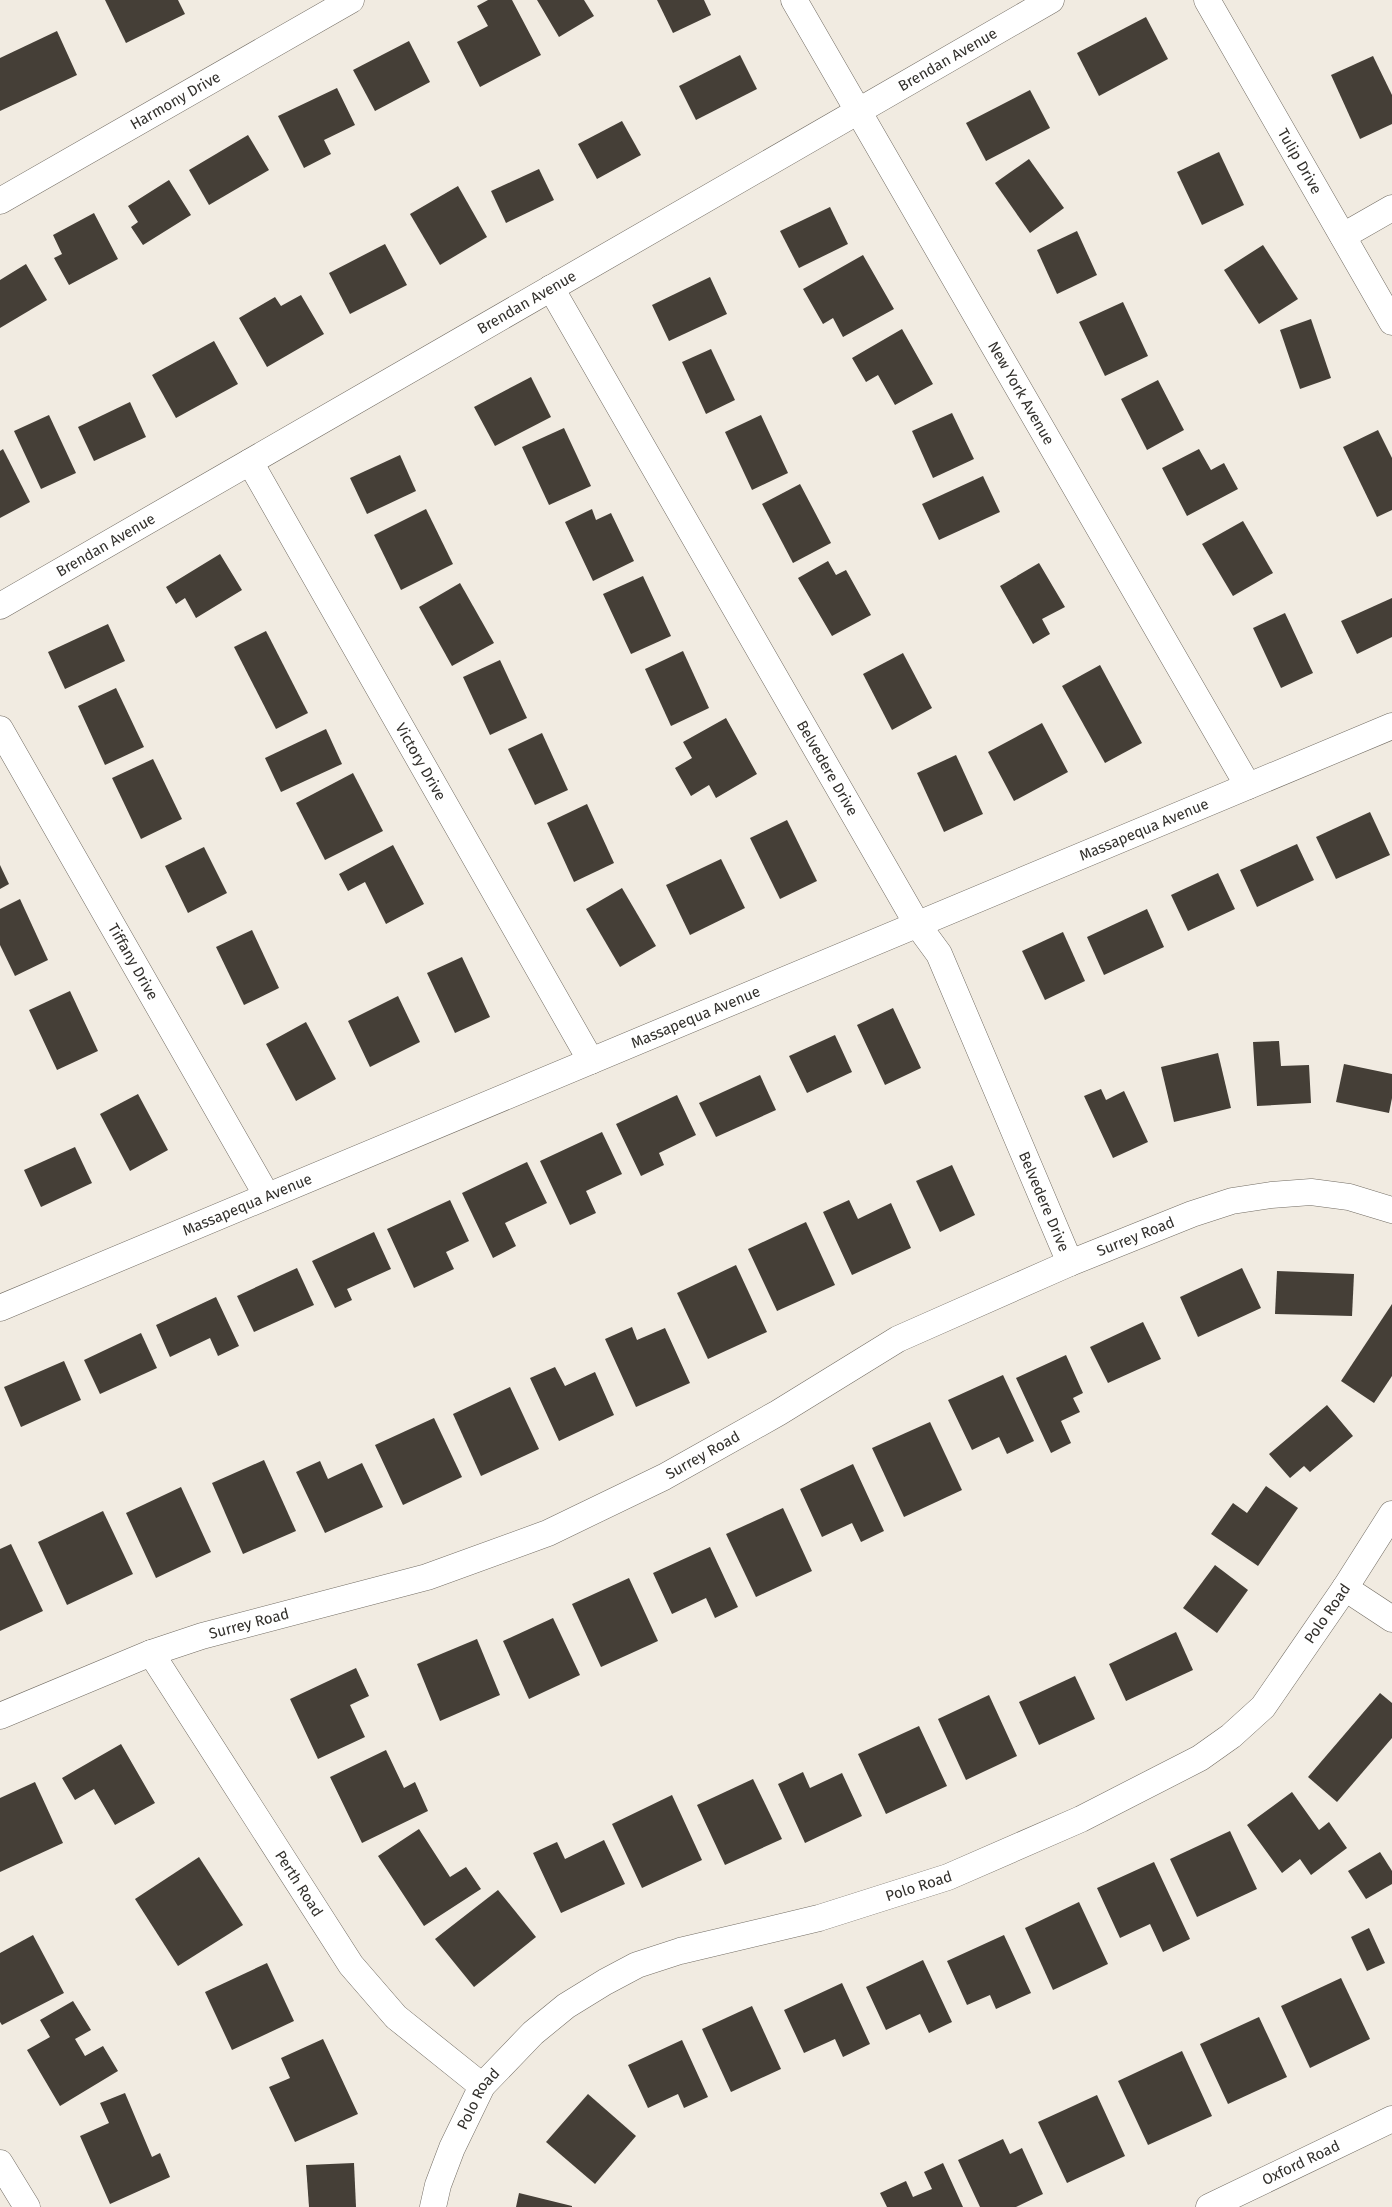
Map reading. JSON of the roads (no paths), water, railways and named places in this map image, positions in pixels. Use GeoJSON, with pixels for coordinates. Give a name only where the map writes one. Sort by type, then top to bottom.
{"type":"FeatureCollection","features":[{"type":"Feature","properties":{"kind":"street","name":"Harmony Drive"},"geometry":{"type":"LineString","coordinates":[[0,201],[351,0]]}},
{"type":"Feature","properties":{"kind":"street","name":"New York Avenue"},"geometry":{"type":"LineString","coordinates":[[794,0],[1248,786]]}},
{"type":"Feature","properties":{"kind":"street","name":"Brendan Avenue"},"geometry":{"type":"LineString","coordinates":[[0,606],[1051,0]]}},
{"type":"Feature","properties":{"kind":"street","name":"Tulip Drive"},"geometry":{"type":"LineString","coordinates":[[1207,0],[1392,322]]}},
{"type":"Feature","properties":{"kind":"street"},"geometry":{"type":"LineString","coordinates":[[1343,236],[1392,208]]}},
{"type":"Feature","properties":{"kind":"street","name":"Belvedere Drive"},"geometry":{"type":"LineString","coordinates":[[551,288],[917,924],[939,954],[1070,1263]]}},
{"type":"Feature","properties":{"kind":"street","name":"Victory Drive"},"geometry":{"type":"LineString","coordinates":[[250,462],[591,1061]]}},
{"type":"Feature","properties":{"kind":"street","name":"Massapequa Avenue"},"geometry":{"type":"LineString","coordinates":[[0,1308],[1392,726]]}},
{"type":"Feature","properties":{"kind":"street","name":"Tiffany Drive"},"geometry":{"type":"LineString","coordinates":[[0,729],[267,1196]]}},
{"type":"Feature","properties":{"kind":"street","name":"Surrey Road"},"geometry":{"type":"LineString","coordinates":[[0,1716],[151,1653],[202,1636],[427,1577],[548,1533],[664,1477],[777,1413],[898,1339],[1070,1263],[1192,1214],[1242,1200],[1311,1192],[1349,1197],[1392,1210]]}},
{"type":"Feature","properties":{"kind":"street","name":"Polo Road"},"geometry":{"type":"LineString","coordinates":[[433,2207],[438,2185],[452,2148],[482,2086],[534,2033],[566,2006],[637,1965],[680,1951],[819,1918],[948,1877],[1081,1819],[1200,1758],[1231,1736],[1263,1707],[1346,1588],[1392,1514]]}},
{"type":"Feature","properties":{"kind":"street"},"geometry":{"type":"LineString","coordinates":[[1346,1588],[1392,1619]]}},
{"type":"Feature","properties":{"kind":"street","name":"Perth Road"},"geometry":{"type":"LineString","coordinates":[[151,1653],[351,1965],[396,2017],[482,2086]]}},
{"type":"Feature","properties":{"kind":"street","name":"Oxford Road"},"geometry":{"type":"LineString","coordinates":[[1209,2207],[1392,2119]]}},
{"type":"Feature","properties":{"kind":"street"},"geometry":{"type":"LineString","coordinates":[[0,2163],[27,2207]]}}]}
